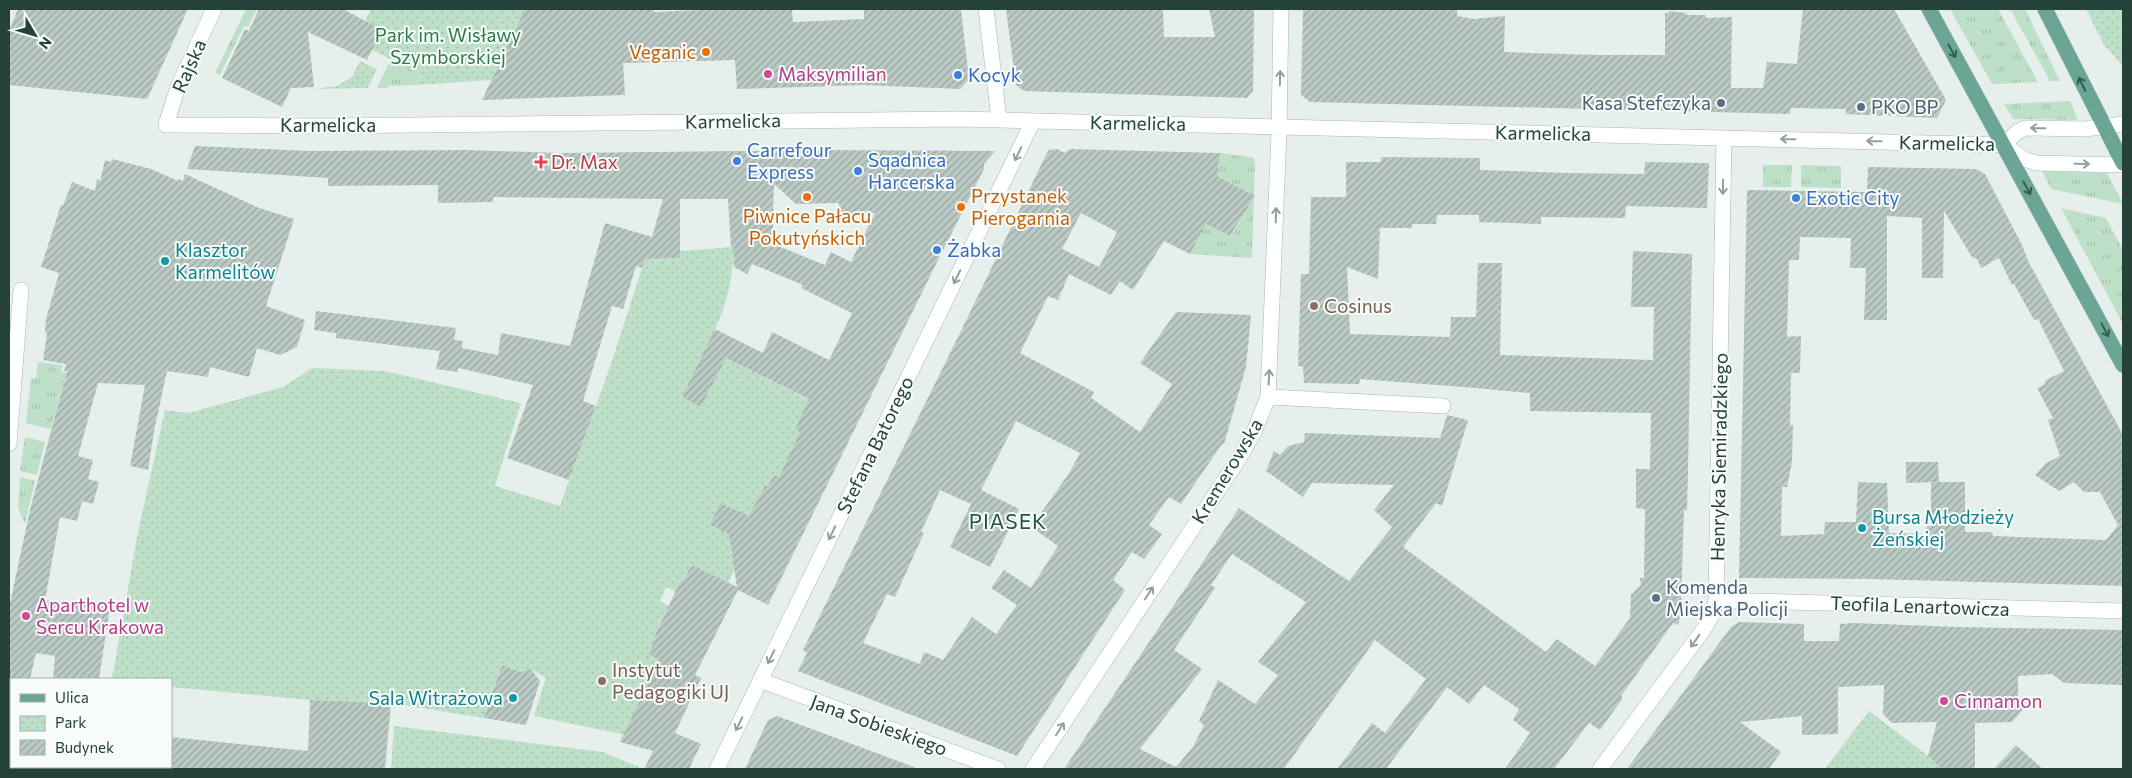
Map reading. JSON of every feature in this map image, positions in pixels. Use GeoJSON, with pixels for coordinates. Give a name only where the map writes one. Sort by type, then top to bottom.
{"type":"FeatureCollection","features":[{"type":"Feature","properties":{"kind":"main road"},"geometry":{"type":"LineString","coordinates":[[1929,9],[2123,365]]}},
{"type":"Feature","properties":{"kind":"main road"},"geometry":{"type":"LineString","coordinates":[[2046,9],[2123,164]]}},
{"type":"Feature","properties":{"kind":"street","name":"Rajska"},"geometry":{"type":"LineString","coordinates":[[166,125],[178,87],[214,9]]}},
{"type":"Feature","properties":{"kind":"street"},"geometry":{"type":"LineString","coordinates":[[986,9],[999,120]]}},
{"type":"Feature","properties":{"kind":"street","name":"Kremerowska"},"geometry":{"type":"LineString","coordinates":[[1033,769],[1238,460],[1254,432],[1268,397],[1279,127],[1281,9]]}},
{"type":"Feature","properties":{"kind":"street","name":"Karmelicka"},"geometry":{"type":"LineString","coordinates":[[166,125],[322,126],[889,119],[999,120],[2004,145],[2017,132],[2025,128],[2085,129],[2123,124]]}},
{"type":"Feature","properties":{"kind":"street","name":"Stefana Batorego"},"geometry":{"type":"LineString","coordinates":[[717,769],[1033,121]]}},
{"type":"Feature","properties":{"kind":"street","name":"Henryka Siemiradzkiego"},"geometry":{"type":"LineString","coordinates":[[1600,769],[1704,629],[1712,616],[1716,600],[1724,138]]}},
{"type":"Feature","properties":{"kind":"street"},"geometry":{"type":"LineString","coordinates":[[2004,145],[2024,159],[2036,163],[2123,164]]}},
{"type":"Feature","properties":{"kind":"street"},"geometry":{"type":"LineString","coordinates":[[9,444],[21,290]]}},
{"type":"Feature","properties":{"kind":"street"},"geometry":{"type":"LineString","coordinates":[[1268,397],[1443,406]]}},
{"type":"Feature","properties":{"kind":"street","name":"Teofila Lenartowicza"},"geometry":{"type":"LineString","coordinates":[[1716,600],[2123,611]]}},
{"type":"Feature","properties":{"kind":"street","name":"Jana Sobieskiego"},"geometry":{"type":"LineString","coordinates":[[760,680],[998,769]]}},
{"type":"Feature","properties":{"kind":"green space"},"geometry":{"type":"Polygon","coordinates":[[[246,9],[257,9],[248,27],[244,26],[220,75],[215,73],[246,9]]]}},
{"type":"Feature","properties":{"kind":"green space","name":"Park im. Wisławy Szymborskiej"},"geometry":{"type":"Polygon","coordinates":[[[371,9],[525,9],[491,80],[416,85],[421,74],[372,50],[365,22],[371,9]]]}},
{"type":"Feature","properties":{"kind":"green space"},"geometry":{"type":"Polygon","coordinates":[[[1950,9],[1998,9],[2038,82],[1992,84],[1950,9]]]}},
{"type":"Feature","properties":{"kind":"green space"},"geometry":{"type":"Polygon","coordinates":[[[2010,9],[2025,9],[2060,81],[2050,81],[2010,9]]]}},
{"type":"Feature","properties":{"kind":"green space"},"geometry":{"type":"Polygon","coordinates":[[[2086,9],[2123,9],[2123,66],[2104,45],[2086,9]]]}},
{"type":"Feature","properties":{"kind":"green space"},"geometry":{"type":"Polygon","coordinates":[[[403,34],[433,48],[416,85],[377,88],[403,34]]]}},
{"type":"Feature","properties":{"kind":"green space"},"geometry":{"type":"Polygon","coordinates":[[[360,61],[377,69],[368,88],[314,89],[337,86],[352,77],[360,61]]]}},
{"type":"Feature","properties":{"kind":"green space"},"geometry":{"type":"Polygon","coordinates":[[[2070,101],[2078,120],[2013,119],[2004,104],[2070,101]]]}},
{"type":"Feature","properties":{"kind":"green space"},"geometry":{"type":"Polygon","coordinates":[[[1220,153],[1254,158],[1254,195],[1217,176],[1220,153]]]}},
{"type":"Feature","properties":{"kind":"green space"},"geometry":{"type":"Polygon","coordinates":[[[1763,165],[1792,165],[1791,187],[1763,187],[1763,165]]]}},
{"type":"Feature","properties":{"kind":"green space"},"geometry":{"type":"Polygon","coordinates":[[[1801,165],[1841,166],[1841,188],[1801,187],[1801,165]]]}},
{"type":"Feature","properties":{"kind":"green space"},"geometry":{"type":"Polygon","coordinates":[[[2042,171],[2107,173],[2123,204],[2051,189],[2042,171]]]}},
{"type":"Feature","properties":{"kind":"green space"},"geometry":{"type":"Polygon","coordinates":[[[1254,198],[1252,258],[1190,254],[1206,224],[1231,236],[1254,198]]]}},
{"type":"Feature","properties":{"kind":"green space"},"geometry":{"type":"Polygon","coordinates":[[[2061,208],[2106,218],[2123,250],[2123,324],[2061,208]]]}},
{"type":"Feature","properties":{"kind":"green space"},"geometry":{"type":"Polygon","coordinates":[[[733,247],[733,267],[724,306],[709,343],[682,397],[701,406],[726,358],[808,399],[816,397],[804,423],[799,421],[795,428],[801,432],[779,477],[774,475],[768,486],[765,485],[758,498],[766,503],[750,519],[734,540],[731,553],[740,557],[728,583],[692,565],[676,592],[666,587],[660,601],[669,606],[654,636],[656,638],[648,654],[662,661],[641,696],[626,735],[534,716],[546,678],[531,669],[524,673],[502,665],[484,718],[391,703],[311,700],[172,687],[172,678],[112,678],[137,537],[165,410],[188,413],[283,387],[312,368],[385,371],[521,403],[495,486],[560,506],[612,361],[645,259],[679,258],[680,251],[733,247]],[[720,503],[710,525],[720,530],[730,508],[720,503]]]}},
{"type":"Feature","properties":{"kind":"green space"},"geometry":{"type":"Polygon","coordinates":[[[38,362],[63,365],[61,371],[66,373],[51,429],[26,423],[31,378],[36,378],[38,362]]]}},
{"type":"Feature","properties":{"kind":"green space"},"geometry":{"type":"Polygon","coordinates":[[[25,437],[45,442],[37,475],[20,471],[25,437]]]}},
{"type":"Feature","properties":{"kind":"green space"},"geometry":{"type":"Polygon","coordinates":[[[20,477],[35,481],[25,524],[18,508],[20,477]]]}},
{"type":"Feature","properties":{"kind":"green space"},"geometry":{"type":"Polygon","coordinates":[[[1869,711],[1928,756],[1942,769],[1825,769],[1869,711]]]}},
{"type":"Feature","properties":{"kind":"green space"},"geometry":{"type":"Polygon","coordinates":[[[394,726],[603,752],[639,767],[638,769],[391,769],[394,726]]]}},
{"type":"Feature","properties":{"kind":"building"},"geometry":{"type":"Polygon","coordinates":[[[18,9],[188,9],[147,99],[9,85],[9,31],[18,9]]]}},
{"type":"Feature","properties":{"kind":"building"},"geometry":{"type":"Polygon","coordinates":[[[259,9],[343,9],[382,30],[367,60],[308,32],[314,87],[291,88],[282,107],[222,78],[245,29],[249,31],[259,9]]]}},
{"type":"Feature","properties":{"kind":"building"},"geometry":{"type":"Polygon","coordinates":[[[525,9],[654,9],[654,12],[792,9],[793,22],[864,19],[864,9],[961,9],[969,79],[960,89],[864,85],[737,89],[735,60],[623,63],[625,95],[482,100],[525,9]]]}},
{"type":"Feature","properties":{"kind":"building"},"geometry":{"type":"Polygon","coordinates":[[[1006,9],[1163,9],[1164,37],[1215,37],[1209,9],[1254,9],[1253,91],[1247,98],[1024,91],[1016,85],[1006,9]]]}},
{"type":"Feature","properties":{"kind":"building"},"geometry":{"type":"Polygon","coordinates":[[[1303,9],[1457,9],[1457,16],[1474,19],[1505,16],[1504,52],[1597,55],[1665,55],[1665,13],[1669,13],[1669,11],[1686,13],[1686,15],[1706,15],[1706,18],[1732,17],[1731,88],[1763,88],[1767,62],[1797,64],[1803,9],[1894,9],[1946,100],[1937,118],[1846,114],[1846,109],[1791,108],[1790,114],[1310,102],[1301,95],[1303,9]]]}},
{"type":"Feature","properties":{"kind":"building"},"geometry":{"type":"Polygon","coordinates":[[[195,146],[308,151],[466,150],[560,153],[821,150],[995,151],[984,164],[984,169],[768,605],[738,590],[695,675],[701,678],[675,733],[701,744],[689,769],[644,769],[653,751],[620,742],[659,660],[648,654],[681,580],[683,581],[692,565],[737,587],[729,534],[710,525],[720,503],[749,516],[765,485],[768,486],[774,475],[779,477],[800,432],[795,429],[809,399],[726,358],[701,407],[682,397],[715,329],[763,353],[772,332],[829,360],[852,313],[801,288],[803,285],[752,264],[747,274],[734,267],[728,199],[680,199],[680,258],[645,259],[642,268],[636,266],[623,309],[612,306],[583,401],[596,406],[569,480],[507,458],[533,385],[458,368],[458,372],[436,369],[440,351],[336,338],[336,333],[314,330],[316,311],[456,328],[454,340],[463,341],[462,348],[498,355],[501,333],[570,346],[605,223],[652,237],[663,199],[493,197],[493,202],[438,203],[438,185],[328,186],[328,178],[187,169],[195,146]],[[774,184],[773,214],[755,214],[773,223],[773,244],[825,265],[831,252],[851,262],[875,213],[839,214],[839,203],[796,204],[774,184]]]}},
{"type":"Feature","properties":{"kind":"building"},"geometry":{"type":"Polygon","coordinates":[[[1057,149],[1065,153],[1070,149],[1220,153],[1217,176],[1255,196],[1230,236],[1206,224],[1190,254],[1164,241],[1133,290],[1120,281],[1111,295],[1069,274],[1058,300],[1048,296],[1020,353],[1094,392],[1091,398],[1140,432],[1172,384],[1140,363],[1176,312],[1251,315],[1246,367],[1224,444],[1222,444],[1181,504],[1169,497],[1149,525],[1162,534],[1144,559],[1132,552],[1113,580],[1125,590],[1017,756],[798,671],[807,653],[803,650],[1049,150],[1057,149]],[[1081,213],[1062,249],[1099,267],[1117,232],[1081,213]],[[1016,421],[981,490],[1019,509],[990,567],[950,547],[971,504],[940,490],[921,532],[924,533],[895,597],[887,594],[863,643],[920,664],[924,652],[943,660],[972,617],[996,634],[1017,605],[991,588],[1004,570],[1031,588],[1058,546],[1031,527],[1070,472],[1080,453],[1016,421]]]}},
{"type":"Feature","properties":{"kind":"building"},"geometry":{"type":"Polygon","coordinates":[[[1381,157],[1480,158],[1480,170],[1644,174],[1645,162],[1709,163],[1707,208],[1626,206],[1625,218],[1541,217],[1541,224],[1479,222],[1479,215],[1437,215],[1436,224],[1412,224],[1412,228],[1380,228],[1378,279],[1347,267],[1350,334],[1450,337],[1451,317],[1476,317],[1478,263],[1502,263],[1500,355],[1653,360],[1654,307],[1631,307],[1633,251],[1692,254],[1687,510],[1684,510],[1681,602],[1685,603],[1678,625],[1673,623],[1621,696],[1623,698],[1600,730],[1589,723],[1554,769],[1505,769],[1530,733],[1513,720],[1519,709],[1484,685],[1469,704],[1447,687],[1386,769],[1337,769],[1372,723],[1385,733],[1426,679],[1375,640],[1284,769],[1064,769],[1239,508],[1349,581],[1392,527],[1374,510],[1394,485],[1312,483],[1303,497],[1266,471],[1274,451],[1280,455],[1288,446],[1304,442],[1305,433],[1440,438],[1447,415],[1468,420],[1442,506],[1436,503],[1403,547],[1546,652],[1557,639],[1595,666],[1630,618],[1631,595],[1641,585],[1640,578],[1644,578],[1645,509],[1636,508],[1636,469],[1650,469],[1651,413],[1530,411],[1530,393],[1475,388],[1360,379],[1359,384],[1304,383],[1303,367],[1298,366],[1301,274],[1309,274],[1311,197],[1346,197],[1346,162],[1381,162],[1381,157]],[[1232,554],[1211,585],[1215,588],[1174,650],[1202,669],[1140,749],[1176,767],[1193,747],[1204,725],[1199,721],[1218,680],[1255,704],[1278,675],[1258,662],[1306,602],[1232,554]]]}},
{"type":"Feature","properties":{"kind":"building"},"geometry":{"type":"Polygon","coordinates":[[[112,159],[151,169],[178,181],[179,179],[183,181],[185,174],[259,208],[294,219],[266,306],[305,320],[297,347],[280,355],[257,348],[249,377],[210,367],[208,377],[167,371],[148,470],[130,466],[145,385],[98,383],[78,456],[93,460],[88,479],[99,482],[93,504],[82,501],[77,521],[60,517],[45,600],[110,607],[99,678],[53,678],[55,656],[36,653],[30,678],[9,679],[9,608],[30,510],[67,371],[64,371],[66,364],[43,360],[47,334],[45,332],[46,319],[59,273],[41,267],[61,205],[63,206],[72,182],[95,191],[97,179],[100,181],[105,160],[111,162],[112,159]]]}},
{"type":"Feature","properties":{"kind":"building"},"geometry":{"type":"Polygon","coordinates":[[[1868,167],[1976,169],[1985,174],[2022,245],[2028,261],[2123,435],[2123,586],[1871,579],[1739,578],[1747,190],[1867,192],[1868,167]],[[1944,211],[1943,278],[1922,278],[1922,218],[1887,216],[1887,320],[1864,320],[1866,268],[1850,268],[1851,238],[1800,237],[1799,260],[1789,260],[1787,337],[1801,336],[1800,373],[1791,373],[1790,425],[1793,425],[1792,462],[1787,487],[1782,487],[1781,536],[1824,534],[1825,522],[1856,522],[1858,482],[1887,483],[1889,533],[1925,534],[1927,526],[1931,526],[1931,483],[1938,482],[1906,483],[1906,462],[1938,462],[1939,482],[1965,482],[1965,532],[1992,532],[1993,536],[2106,540],[2118,525],[2100,492],[2084,492],[2074,482],[2059,491],[2035,475],[2046,463],[2060,456],[2048,420],[2053,418],[2037,388],[2044,385],[2046,380],[2064,371],[2038,319],[2034,320],[2014,284],[2012,285],[1999,258],[1981,268],[1977,259],[1972,257],[1944,211]]]}},
{"type":"Feature","properties":{"kind":"building"},"geometry":{"type":"Polygon","coordinates":[[[1739,622],[1804,624],[1804,641],[1839,641],[1840,624],[1854,623],[2123,630],[2123,685],[2064,683],[2052,674],[2018,676],[2018,703],[2025,707],[2012,722],[1975,723],[1975,769],[1942,769],[1928,756],[1937,722],[1892,723],[1883,714],[1884,685],[1838,687],[1838,734],[1802,735],[1802,716],[1740,722],[1781,752],[1769,769],[1627,769],[1731,627],[1739,622]]]}},
{"type":"Feature","properties":{"kind":"building","name":"Sala Witrażowa"},"geometry":{"type":"Polygon","coordinates":[[[502,665],[521,672],[531,669],[540,681],[526,725],[484,718],[502,665]]]}},
{"type":"Feature","properties":{"kind":"building"},"geometry":{"type":"Polygon","coordinates":[[[310,700],[391,703],[385,769],[171,769],[172,737],[308,751],[310,700]]]}},
{"type":"Feature","properties":{"kind":"building"},"geometry":{"type":"Polygon","coordinates":[[[777,716],[914,767],[914,769],[745,769],[768,720],[777,716]]]}},
{"type":"Feature","properties":{"kind":"building"},"geometry":{"type":"Polygon","coordinates":[[[2016,745],[2043,769],[1994,769],[2016,745]]]}},
{"type":"Feature","properties":{"kind":"place","name":"Veganic"},"geometry":{"type":"Point","coordinates":[706,52]}},
{"type":"Feature","properties":{"kind":"place","name":"Maksymilian"},"geometry":{"type":"Point","coordinates":[768,74]}},
{"type":"Feature","properties":{"kind":"place","name":"Kocyk"},"geometry":{"type":"Point","coordinates":[958,75]}},
{"type":"Feature","properties":{"kind":"place","name":"Kasa Stefczyka"},"geometry":{"type":"Point","coordinates":[1721,103]}},
{"type":"Feature","properties":{"kind":"place","name":"PKO BP"},"geometry":{"type":"Point","coordinates":[1861,107]}},
{"type":"Feature","properties":{"kind":"place","name":"Carrefour Express"},"geometry":{"type":"Point","coordinates":[737,161]}},
{"type":"Feature","properties":{"kind":"place","name":"Dr. Max"},"geometry":{"type":"Point","coordinates":[541,162]}},
{"type":"Feature","properties":{"kind":"place","name":"Sqadnica Harcerska"},"geometry":{"type":"Point","coordinates":[858,171]}},
{"type":"Feature","properties":{"kind":"place","name":"Piwnice Pałacu Pokutyńskich"},"geometry":{"type":"Point","coordinates":[807,197]}},
{"type":"Feature","properties":{"kind":"place","name":"Exotic City"},"geometry":{"type":"Point","coordinates":[1796,198]}},
{"type":"Feature","properties":{"kind":"place","name":"Przystanek Pierogarnia"},"geometry":{"type":"Point","coordinates":[961,207]}},
{"type":"Feature","properties":{"kind":"place","name":"Żabka"},"geometry":{"type":"Point","coordinates":[937,250]}},
{"type":"Feature","properties":{"kind":"place","name":"Klasztor Karmelitów"},"geometry":{"type":"Point","coordinates":[165,261]}},
{"type":"Feature","properties":{"kind":"place","name":"Cosinus"},"geometry":{"type":"Point","coordinates":[1314,306]}},
{"type":"Feature","properties":{"kind":"place","name":"Bursa Młodzieży Żeńskiej"},"geometry":{"type":"Point","coordinates":[1862,528]}},
{"type":"Feature","properties":{"kind":"place","name":"Komenda Miejska Policji"},"geometry":{"type":"Point","coordinates":[1656,598]}},
{"type":"Feature","properties":{"kind":"place","name":"Aparthotel w Sercu Krakowa"},"geometry":{"type":"Point","coordinates":[26,616]}},
{"type":"Feature","properties":{"kind":"place","name":"Instytut Pedagogiki UJ"},"geometry":{"type":"Point","coordinates":[602,681]}},
{"type":"Feature","properties":{"kind":"place","name":"Sala Witrażowa"},"geometry":{"type":"Point","coordinates":[513,698]}},
{"type":"Feature","properties":{"kind":"place","name":"Cinnamon"},"geometry":{"type":"Point","coordinates":[1944,701]}},
{"type":"Feature","properties":{"kind":"district","name":"PIASEK"},"geometry":{"type":"Point","coordinates":[1008,522]}}]}
